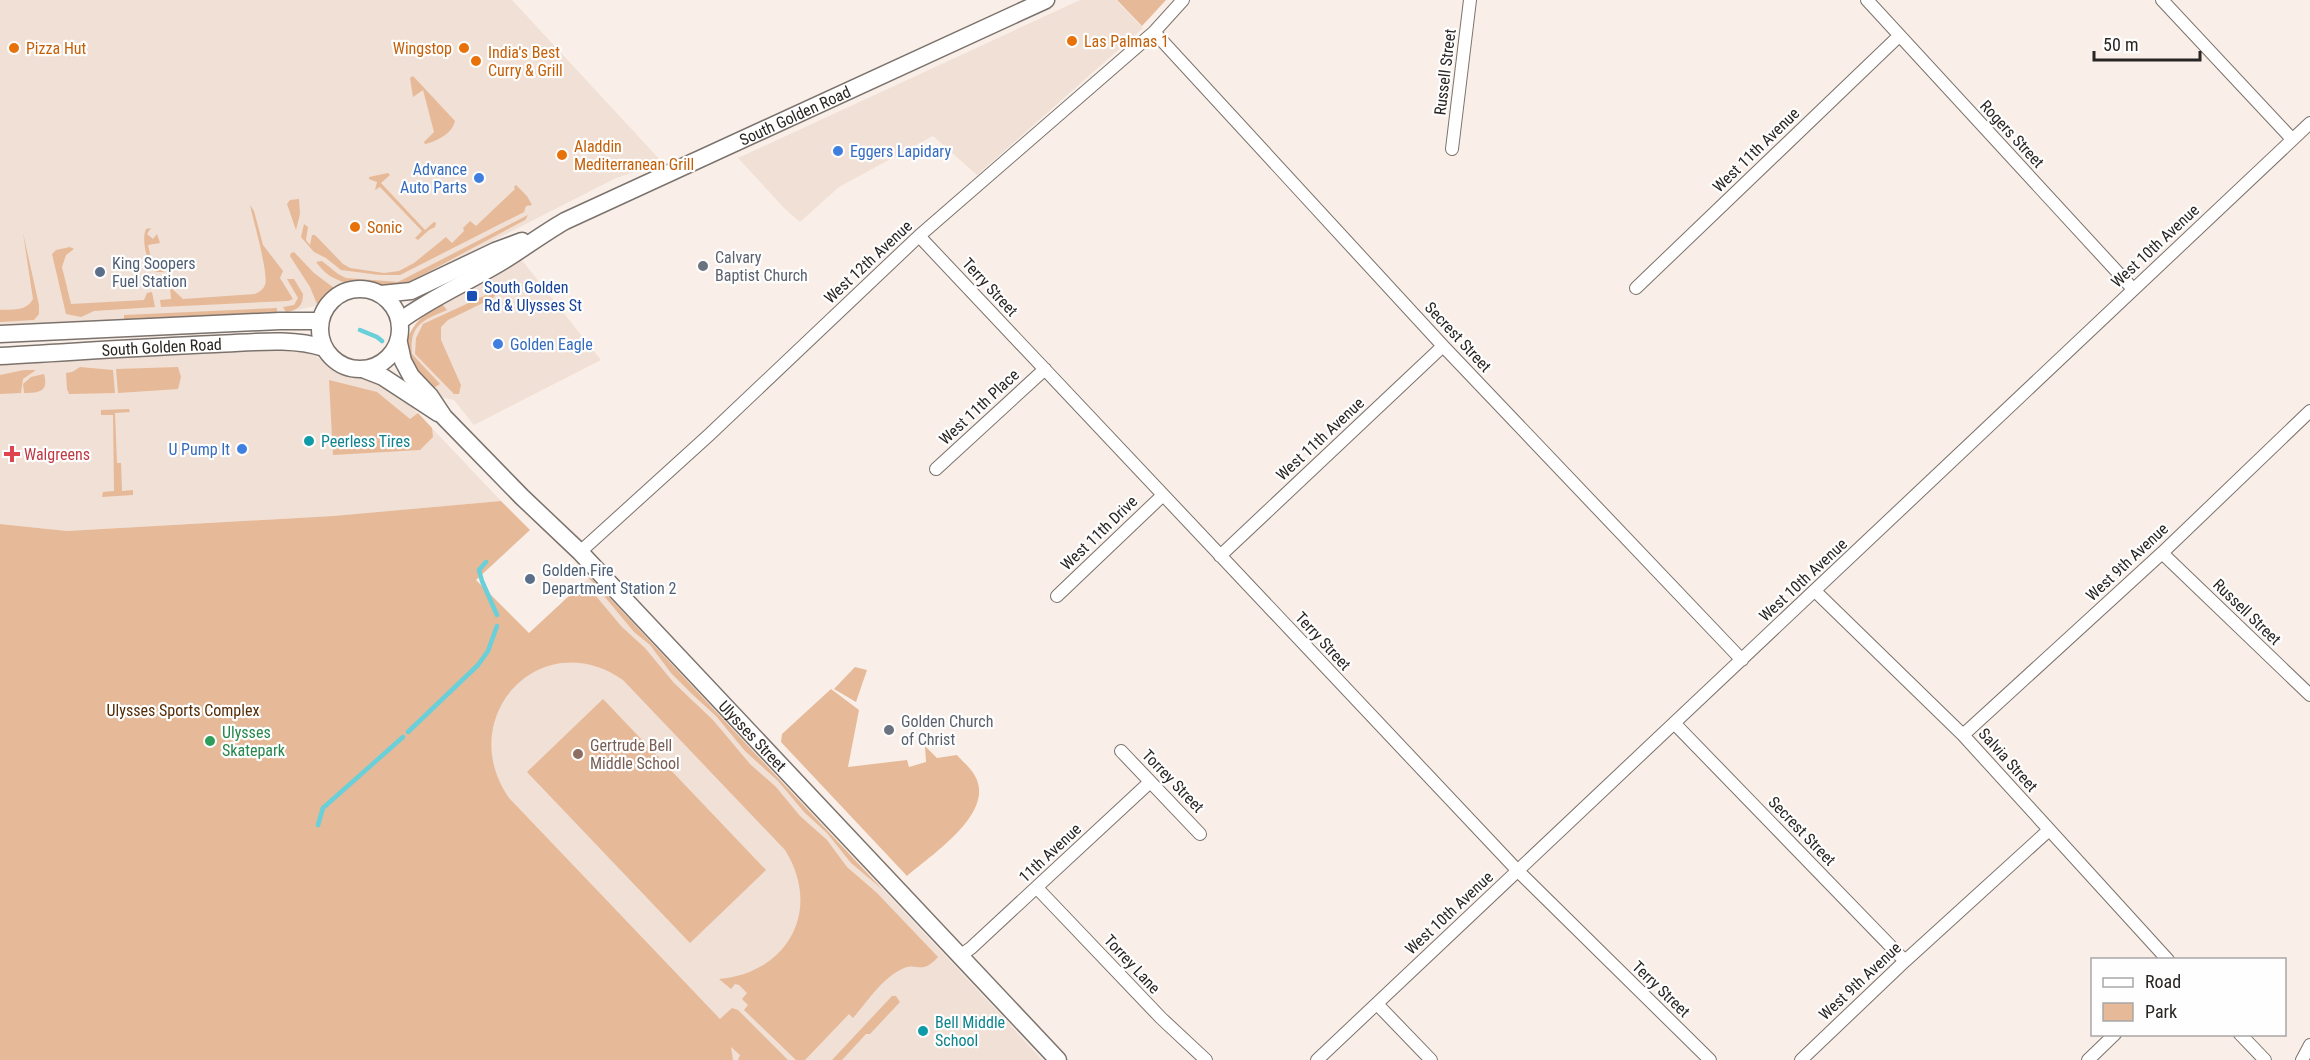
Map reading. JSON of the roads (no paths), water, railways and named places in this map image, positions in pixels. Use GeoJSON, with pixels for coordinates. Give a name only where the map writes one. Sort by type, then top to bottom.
{"type":"FeatureCollection","features":[{"type":"Feature","properties":{"kind":"main road","name":"South Golden Road"},"geometry":{"type":"LineString","coordinates":[[381,294],[411,291],[495,250],[543,233],[1046,0]]}},
{"type":"Feature","properties":{"kind":"main road","name":"South Golden Road"},"geometry":{"type":"LineString","coordinates":[[400,321],[441,294],[503,261],[543,233]]}},
{"type":"Feature","properties":{"kind":"main road"},"geometry":{"type":"LineString","coordinates":[[351,290],[371,290],[381,294],[394,306],[400,321],[399,344],[387,360],[365,370],[350,369],[335,362],[324,348],[320,332],[320,321],[324,311],[332,300],[351,290]]}},
{"type":"Feature","properties":{"kind":"main road","name":"South Golden Road"},"geometry":{"type":"LineString","coordinates":[[0,334],[320,321]]}},
{"type":"Feature","properties":{"kind":"main road","name":"South Golden Road"},"geometry":{"type":"LineString","coordinates":[[0,356],[272,342],[314,345],[324,348]]}},
{"type":"Feature","properties":{"kind":"main road","name":"Ulysses Street"},"geometry":{"type":"LineString","coordinates":[[399,344],[403,361],[411,376],[430,396],[444,417],[522,497],[580,552],[964,950],[1058,1060]]}},
{"type":"Feature","properties":{"kind":"main road","name":"Ulysses Street"},"geometry":{"type":"LineString","coordinates":[[365,370],[383,377],[444,417]]}},
{"type":"Feature","properties":{"kind":"street","name":"West 12th Avenue"},"geometry":{"type":"LineString","coordinates":[[580,552],[709,435],[920,236],[1154,32],[1183,0]]}},
{"type":"Feature","properties":{"kind":"street","name":"Russell Street"},"geometry":{"type":"LineString","coordinates":[[1452,148],[1470,0]]}},
{"type":"Feature","properties":{"kind":"street","name":"Rogers Street"},"geometry":{"type":"LineString","coordinates":[[1867,0],[2133,289]]}},
{"type":"Feature","properties":{"kind":"street"},"geometry":{"type":"LineString","coordinates":[[2162,0],[2292,140]]}},
{"type":"Feature","properties":{"kind":"street","name":"Secrest Street"},"geometry":{"type":"LineString","coordinates":[[1154,32],[1443,346],[1742,660]]}},
{"type":"Feature","properties":{"kind":"street","name":"West 11th Avenue"},"geometry":{"type":"LineString","coordinates":[[1636,288],[1899,36]]}},
{"type":"Feature","properties":{"kind":"street","name":"West 10th Avenue"},"geometry":{"type":"LineString","coordinates":[[1317,1060],[2310,123]]}},
{"type":"Feature","properties":{"kind":"street","name":"Terry Street"},"geometry":{"type":"LineString","coordinates":[[920,236],[1518,872],[1710,1060]]}},
{"type":"Feature","properties":{"kind":"street","name":"West 11th Avenue"},"geometry":{"type":"LineString","coordinates":[[1221,556],[1443,346]]}},
{"type":"Feature","properties":{"kind":"street","name":"West 11th Place"},"geometry":{"type":"LineString","coordinates":[[936,469],[1045,369]]}},
{"type":"Feature","properties":{"kind":"street","name":"West 9th Avenue"},"geometry":{"type":"LineString","coordinates":[[1963,735],[2162,553],[2310,411]]}},
{"type":"Feature","properties":{"kind":"street","name":"West 11th Drive"},"geometry":{"type":"LineString","coordinates":[[1057,596],[1163,495]]}},
{"type":"Feature","properties":{"kind":"street","name":"Russell Street"},"geometry":{"type":"LineString","coordinates":[[2162,553],[2310,695]]}},
{"type":"Feature","properties":{"kind":"street","name":"Salvia Street"},"geometry":{"type":"LineString","coordinates":[[1815,591],[1963,735],[2166,958]]}},
{"type":"Feature","properties":{"kind":"street","name":"Secrest Street"},"geometry":{"type":"LineString","coordinates":[[1675,724],[1905,961]]}},
{"type":"Feature","properties":{"kind":"street","name":"Torrey Street"},"geometry":{"type":"LineString","coordinates":[[1121,751],[1200,834]]}},
{"type":"Feature","properties":{"kind":"street","name":"11th Avenue"},"geometry":{"type":"LineString","coordinates":[[964,950],[1037,888],[1150,782]]}},
{"type":"Feature","properties":{"kind":"street","name":"West 9th Avenue"},"geometry":{"type":"LineString","coordinates":[[1801,1060],[1905,961],[2049,830]]}},
{"type":"Feature","properties":{"kind":"street","name":"Torrey Lane"},"geometry":{"type":"LineString","coordinates":[[1037,888],[1161,1018],[1206,1060]]}},
{"type":"Feature","properties":{"kind":"street"},"geometry":{"type":"LineString","coordinates":[[1377,1004],[1431,1060]]}},
{"type":"Feature","properties":{"kind":"street"},"geometry":{"type":"LineString","coordinates":[[2088,1060],[2114,1036]]}},
{"type":"Feature","properties":{"kind":"street"},"geometry":{"type":"LineString","coordinates":[[2241,1036],[2265,1060]]}},
{"type":"Feature","properties":{"kind":"street"},"geometry":{"type":"LineString","coordinates":[[2302,1060],[2310,1045]]}},
{"type":"Feature","properties":{"kind":"waterway"},"geometry":{"type":"LineString","coordinates":[[360,330],[382,341]]}},
{"type":"Feature","properties":{"kind":"waterway"},"geometry":{"type":"LineString","coordinates":[[486,562],[479,570],[497,615]]}},
{"type":"Feature","properties":{"kind":"waterway"},"geometry":{"type":"LineString","coordinates":[[408,732],[478,665],[488,651],[497,626]]}},
{"type":"Feature","properties":{"kind":"waterway"},"geometry":{"type":"LineString","coordinates":[[318,825],[323,808],[403,737]]}},
{"type":"Feature","properties":{"kind":"place","name":"Las Palmas 1"},"geometry":{"type":"Point","coordinates":[1072,41]}},
{"type":"Feature","properties":{"kind":"place","name":"Pizza Hut"},"geometry":{"type":"Point","coordinates":[14,48]}},
{"type":"Feature","properties":{"kind":"place","name":"Wingstop"},"geometry":{"type":"Point","coordinates":[464,48]}},
{"type":"Feature","properties":{"kind":"place","name":"India's Best Curry & Grill"},"geometry":{"type":"Point","coordinates":[476,61]}},
{"type":"Feature","properties":{"kind":"place","name":"Eggers Lapidary"},"geometry":{"type":"Point","coordinates":[838,151]}},
{"type":"Feature","properties":{"kind":"place","name":"Aladdin Mediterranean Grill"},"geometry":{"type":"Point","coordinates":[562,155]}},
{"type":"Feature","properties":{"kind":"place","name":"Advance Auto Parts"},"geometry":{"type":"Point","coordinates":[479,178]}},
{"type":"Feature","properties":{"kind":"place","name":"Sonic"},"geometry":{"type":"Point","coordinates":[355,227]}},
{"type":"Feature","properties":{"kind":"place","name":"Calvary Baptist Church"},"geometry":{"type":"Point","coordinates":[703,266]}},
{"type":"Feature","properties":{"kind":"place","name":"King Soopers Fuel Station"},"geometry":{"type":"Point","coordinates":[100,272]}},
{"type":"Feature","properties":{"kind":"place","name":"South Golden Rd & Ulysses St"},"geometry":{"type":"Point","coordinates":[472,296]}},
{"type":"Feature","properties":{"kind":"place","name":"Golden Eagle"},"geometry":{"type":"Point","coordinates":[498,344]}},
{"type":"Feature","properties":{"kind":"place","name":"Peerless Tires"},"geometry":{"type":"Point","coordinates":[309,441]}},
{"type":"Feature","properties":{"kind":"place","name":"U Pump It"},"geometry":{"type":"Point","coordinates":[242,449]}},
{"type":"Feature","properties":{"kind":"place","name":"Walgreens"},"geometry":{"type":"Point","coordinates":[12,454]}},
{"type":"Feature","properties":{"kind":"place","name":"Golden Fire Department Station 2"},"geometry":{"type":"Point","coordinates":[530,579]}},
{"type":"Feature","properties":{"kind":"place","name":"Golden Church of Christ"},"geometry":{"type":"Point","coordinates":[889,730]}},
{"type":"Feature","properties":{"kind":"place","name":"Ulysses Skatepark"},"geometry":{"type":"Point","coordinates":[210,741]}},
{"type":"Feature","properties":{"kind":"place","name":"Gertrude Bell Middle School"},"geometry":{"type":"Point","coordinates":[578,754]}},
{"type":"Feature","properties":{"kind":"place","name":"Bell Middle School"},"geometry":{"type":"Point","coordinates":[923,1031]}},
{"type":"Feature","properties":{"kind":"park label","name":"Ulysses Sports Complex"},"geometry":{"type":"Point","coordinates":[183,710]}}]}
